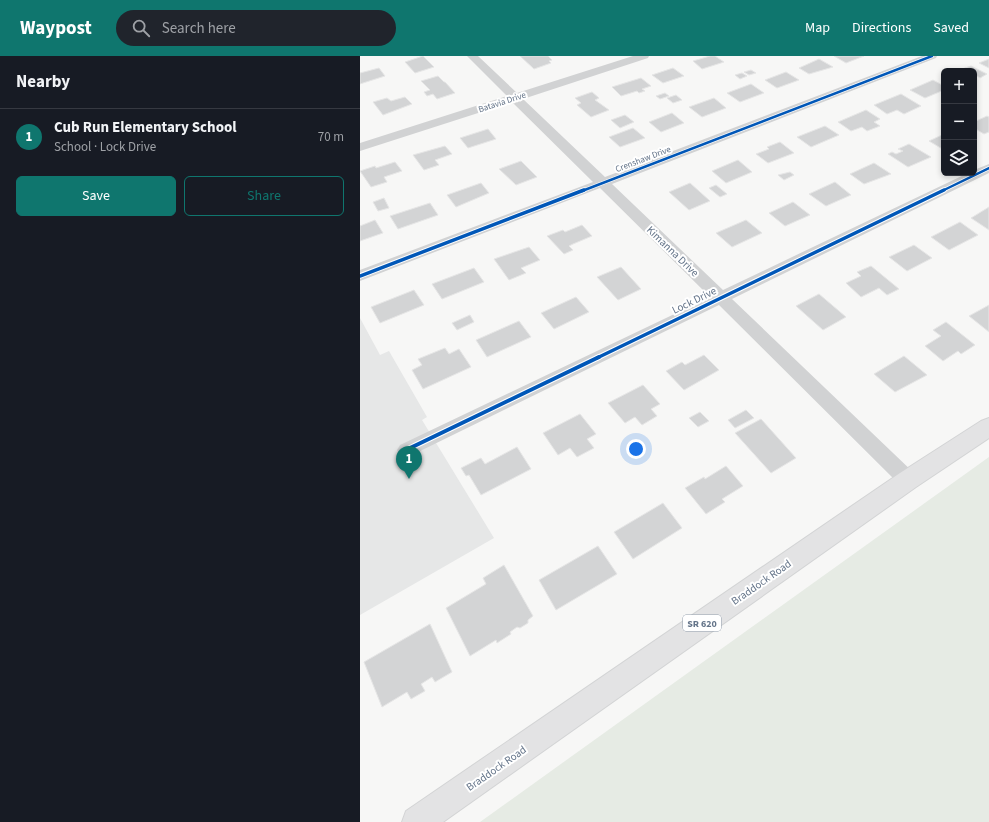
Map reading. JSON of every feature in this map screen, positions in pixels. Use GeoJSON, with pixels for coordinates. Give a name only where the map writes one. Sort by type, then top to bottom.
{"type":"FeatureCollection","features":[{"type":"Feature","properties":{"kind":"main road","name":"Braddock Road"},"geometry":{"type":"LineString","coordinates":[[417,822],[908,480],[989,427]]}},
{"type":"Feature","properties":{"kind":"street","name":"Kimanna Drive"},"geometry":{"type":"LineString","coordinates":[[472,56],[908,480]]}},
{"type":"Feature","properties":{"kind":"street","name":"Batavia Drive"},"geometry":{"type":"LineString","coordinates":[[360,147],[644,56]]}},
{"type":"Feature","properties":{"kind":"street","name":"Crenshaw Drive"},"geometry":{"type":"LineString","coordinates":[[360,276],[932,56]]}},
{"type":"Feature","properties":{"kind":"street","name":"Lock Drive"},"geometry":{"type":"LineString","coordinates":[[406,450],[989,168]]}},
{"type":"Feature","properties":{"kind":"shaded area"},"geometry":{"type":"Polygon","coordinates":[[[360,318],[380,355],[389,351],[427,417],[422,420],[494,538],[360,615],[360,318]]]}},
{"type":"Feature","properties":{"kind":"shaded area"},"geometry":{"type":"Polygon","coordinates":[[[989,457],[989,822],[480,822],[989,457]]]}},
{"type":"Feature","properties":{"kind":"building"},"geometry":{"type":"Polygon","coordinates":[[[423,56],[434,67],[415,73],[405,62],[423,56]]]}},
{"type":"Feature","properties":{"kind":"building"},"geometry":{"type":"Polygon","coordinates":[[[520,56],[548,56],[552,60],[549,61],[551,63],[534,69],[520,56]]]}},
{"type":"Feature","properties":{"kind":"building"},"geometry":{"type":"Polygon","coordinates":[[[715,56],[724,62],[702,69],[693,61],[715,56]]]}},
{"type":"Feature","properties":{"kind":"building"},"geometry":{"type":"Polygon","coordinates":[[[834,56],[864,56],[846,63],[834,56]]]}},
{"type":"Feature","properties":{"kind":"building"},"geometry":{"type":"Polygon","coordinates":[[[819,59],[833,67],[809,74],[799,68],[819,59]]]}},
{"type":"Feature","properties":{"kind":"building"},"geometry":{"type":"Polygon","coordinates":[[[989,59],[989,68],[979,63],[989,59]]]}},
{"type":"Feature","properties":{"kind":"building"},"geometry":{"type":"Polygon","coordinates":[[[379,68],[385,76],[360,84],[360,73],[379,68]]]}},
{"type":"Feature","properties":{"kind":"building"},"geometry":{"type":"Polygon","coordinates":[[[673,68],[684,76],[663,83],[652,75],[673,68]]]}},
{"type":"Feature","properties":{"kind":"building"},"geometry":{"type":"Polygon","coordinates":[[[977,69],[987,74],[980,78],[977,76],[977,69]]]}},
{"type":"Feature","properties":{"kind":"building"},"geometry":{"type":"Polygon","coordinates":[[[751,70],[756,73],[749,75],[744,72],[751,70]]]}},
{"type":"Feature","properties":{"kind":"building"},"geometry":{"type":"Polygon","coordinates":[[[786,72],[799,80],[777,88],[765,80],[786,72]]]}},
{"type":"Feature","properties":{"kind":"building"},"geometry":{"type":"Polygon","coordinates":[[[742,73],[747,76],[740,79],[735,75],[742,73]]]}},
{"type":"Feature","properties":{"kind":"building"},"geometry":{"type":"Polygon","coordinates":[[[438,76],[455,93],[437,99],[433,94],[427,96],[424,92],[430,90],[421,81],[438,76]]]}},
{"type":"Feature","properties":{"kind":"building"},"geometry":{"type":"Polygon","coordinates":[[[641,78],[651,86],[642,89],[645,91],[639,93],[637,91],[621,96],[612,87],[641,78]]]}},
{"type":"Feature","properties":{"kind":"building"},"geometry":{"type":"Polygon","coordinates":[[[933,80],[941,84],[941,91],[925,98],[910,90],[933,80]]]}},
{"type":"Feature","properties":{"kind":"building"},"geometry":{"type":"Polygon","coordinates":[[[751,84],[764,93],[740,102],[727,93],[751,84]]]}},
{"type":"Feature","properties":{"kind":"building"},"geometry":{"type":"Polygon","coordinates":[[[592,92],[599,98],[595,100],[609,110],[591,117],[577,105],[581,103],[575,98],[592,92]]]}},
{"type":"Feature","properties":{"kind":"building"},"geometry":{"type":"Polygon","coordinates":[[[665,93],[669,96],[660,99],[656,96],[665,93]]]}},
{"type":"Feature","properties":{"kind":"building"},"geometry":{"type":"Polygon","coordinates":[[[901,94],[921,106],[904,114],[897,110],[887,114],[874,105],[901,94]]]}},
{"type":"Feature","properties":{"kind":"building"},"geometry":{"type":"Polygon","coordinates":[[[676,95],[682,100],[673,103],[667,98],[676,95]]]}},
{"type":"Feature","properties":{"kind":"building"},"geometry":{"type":"Polygon","coordinates":[[[405,97],[412,104],[383,115],[373,102],[387,98],[391,101],[405,97]]]}},
{"type":"Feature","properties":{"kind":"building"},"geometry":{"type":"Polygon","coordinates":[[[714,98],[726,108],[702,117],[689,107],[714,98]]]}},
{"type":"Feature","properties":{"kind":"building"},"geometry":{"type":"Polygon","coordinates":[[[866,110],[880,119],[874,122],[880,126],[867,131],[862,127],[851,131],[838,122],[866,110]]]}},
{"type":"Feature","properties":{"kind":"building"},"geometry":{"type":"Polygon","coordinates":[[[672,113],[684,123],[661,132],[649,122],[672,113]]]}},
{"type":"Feature","properties":{"kind":"building"},"geometry":{"type":"Polygon","coordinates":[[[625,115],[634,122],[620,128],[611,120],[625,115]]]}},
{"type":"Feature","properties":{"kind":"building"},"geometry":{"type":"Polygon","coordinates":[[[987,116],[989,117],[989,132],[984,134],[977,130],[977,121],[987,116]]]}},
{"type":"Feature","properties":{"kind":"building"},"geometry":{"type":"Polygon","coordinates":[[[825,126],[839,135],[811,147],[797,137],[825,126]]]}},
{"type":"Feature","properties":{"kind":"building"},"geometry":{"type":"Polygon","coordinates":[[[633,128],[645,138],[620,147],[609,137],[633,128]]]}},
{"type":"Feature","properties":{"kind":"building"},"geometry":{"type":"Polygon","coordinates":[[[488,129],[496,139],[468,148],[460,138],[488,129]]]}},
{"type":"Feature","properties":{"kind":"building"},"geometry":{"type":"Polygon","coordinates":[[[941,135],[941,148],[929,141],[941,135]]]}},
{"type":"Feature","properties":{"kind":"building"},"geometry":{"type":"Polygon","coordinates":[[[780,142],[794,153],[768,163],[756,154],[769,149],[767,147],[780,142]]]}},
{"type":"Feature","properties":{"kind":"building"},"geometry":{"type":"Polygon","coordinates":[[[909,144],[931,157],[908,167],[888,154],[892,152],[896,154],[903,151],[898,149],[909,144]]]}},
{"type":"Feature","properties":{"kind":"building"},"geometry":{"type":"Polygon","coordinates":[[[445,146],[452,154],[435,160],[439,165],[424,170],[413,155],[445,146]]]}},
{"type":"Feature","properties":{"kind":"building"},"geometry":{"type":"Polygon","coordinates":[[[738,160],[752,172],[726,183],[712,171],[738,160]]]}},
{"type":"Feature","properties":{"kind":"building"},"geometry":{"type":"Polygon","coordinates":[[[521,161],[537,177],[516,185],[499,169],[521,161]]]}},
{"type":"Feature","properties":{"kind":"building"},"geometry":{"type":"Polygon","coordinates":[[[395,162],[402,171],[384,177],[387,182],[371,187],[360,171],[375,166],[376,168],[395,162]]]}},
{"type":"Feature","properties":{"kind":"building"},"geometry":{"type":"Polygon","coordinates":[[[874,163],[891,174],[864,184],[850,174],[874,163]]]}},
{"type":"Feature","properties":{"kind":"building"},"geometry":{"type":"Polygon","coordinates":[[[790,172],[794,175],[784,180],[778,175],[790,172]]]}},
{"type":"Feature","properties":{"kind":"building"},"geometry":{"type":"Polygon","coordinates":[[[835,182],[851,195],[826,206],[809,194],[835,182]]]}},
{"type":"Feature","properties":{"kind":"building"},"geometry":{"type":"Polygon","coordinates":[[[481,183],[489,193],[456,207],[447,195],[481,183]]]}},
{"type":"Feature","properties":{"kind":"building"},"geometry":{"type":"Polygon","coordinates":[[[690,183],[710,201],[689,210],[669,192],[690,183]]]}},
{"type":"Feature","properties":{"kind":"building"},"geometry":{"type":"Polygon","coordinates":[[[716,185],[727,194],[720,197],[709,188],[716,185]]]}},
{"type":"Feature","properties":{"kind":"building"},"geometry":{"type":"Polygon","coordinates":[[[384,198],[389,208],[378,211],[373,202],[384,198]]]}},
{"type":"Feature","properties":{"kind":"building"},"geometry":{"type":"Polygon","coordinates":[[[793,202],[810,215],[785,226],[769,213],[793,202]]]}},
{"type":"Feature","properties":{"kind":"building"},"geometry":{"type":"Polygon","coordinates":[[[430,203],[438,215],[398,229],[390,216],[430,203]]]}},
{"type":"Feature","properties":{"kind":"building"},"geometry":{"type":"Polygon","coordinates":[[[989,207],[989,230],[971,218],[989,207]]]}},
{"type":"Feature","properties":{"kind":"building"},"geometry":{"type":"Polygon","coordinates":[[[375,220],[383,233],[360,241],[360,226],[375,220]]]}},
{"type":"Feature","properties":{"kind":"building"},"geometry":{"type":"Polygon","coordinates":[[[746,220],[762,233],[732,247],[716,233],[746,220]]]}},
{"type":"Feature","properties":{"kind":"building"},"geometry":{"type":"Polygon","coordinates":[[[960,222],[978,235],[949,250],[931,237],[960,222]]]}},
{"type":"Feature","properties":{"kind":"building"},"geometry":{"type":"Polygon","coordinates":[[[582,225],[592,236],[569,246],[573,250],[564,254],[547,236],[563,230],[565,232],[582,225]]]}},
{"type":"Feature","properties":{"kind":"building"},"geometry":{"type":"Polygon","coordinates":[[[914,245],[932,258],[907,271],[889,257],[914,245]]]}},
{"type":"Feature","properties":{"kind":"building"},"geometry":{"type":"Polygon","coordinates":[[[529,247],[540,260],[521,268],[526,273],[509,280],[494,259],[529,247]]]}},
{"type":"Feature","properties":{"kind":"building"},"geometry":{"type":"Polygon","coordinates":[[[871,266],[899,289],[887,295],[879,288],[861,297],[846,283],[861,276],[857,272],[871,266]]]}},
{"type":"Feature","properties":{"kind":"building"},"geometry":{"type":"Polygon","coordinates":[[[621,267],[641,289],[618,300],[597,277],[621,267]]]}},
{"type":"Feature","properties":{"kind":"building"},"geometry":{"type":"Polygon","coordinates":[[[474,268],[484,282],[442,299],[432,284],[474,268]]]}},
{"type":"Feature","properties":{"kind":"building"},"geometry":{"type":"Polygon","coordinates":[[[414,290],[424,305],[380,323],[371,307],[414,290]]]}},
{"type":"Feature","properties":{"kind":"building"},"geometry":{"type":"Polygon","coordinates":[[[819,294],[846,317],[823,330],[796,306],[819,294]]]}},
{"type":"Feature","properties":{"kind":"building"},"geometry":{"type":"Polygon","coordinates":[[[576,297],[589,312],[554,329],[541,313],[576,297]]]}},
{"type":"Feature","properties":{"kind":"building"},"geometry":{"type":"Polygon","coordinates":[[[989,305],[989,332],[969,316],[989,305]]]}},
{"type":"Feature","properties":{"kind":"building"},"geometry":{"type":"Polygon","coordinates":[[[470,315],[474,322],[457,330],[452,323],[470,315]]]}},
{"type":"Feature","properties":{"kind":"building"},"geometry":{"type":"Polygon","coordinates":[[[519,321],[531,337],[487,357],[476,340],[519,321]]]}},
{"type":"Feature","properties":{"kind":"building"},"geometry":{"type":"Polygon","coordinates":[[[946,322],[975,345],[961,354],[958,351],[943,361],[925,346],[941,336],[933,330],[946,322]]]}},
{"type":"Feature","properties":{"kind":"building"},"geometry":{"type":"Polygon","coordinates":[[[445,348],[449,354],[459,349],[471,367],[423,389],[412,370],[422,365],[418,359],[445,348]]]}},
{"type":"Feature","properties":{"kind":"building"},"geometry":{"type":"Polygon","coordinates":[[[704,355],[719,370],[684,390],[666,371],[682,362],[685,365],[704,355]]]}},
{"type":"Feature","properties":{"kind":"building"},"geometry":{"type":"Polygon","coordinates":[[[904,356],[927,375],[895,392],[874,374],[904,356]]]}},
{"type":"Feature","properties":{"kind":"building"},"geometry":{"type":"Polygon","coordinates":[[[643,385],[660,404],[651,409],[657,416],[642,425],[635,417],[625,423],[608,403],[643,385]]]}},
{"type":"Feature","properties":{"kind":"building"},"geometry":{"type":"Polygon","coordinates":[[[746,410],[754,418],[735,428],[728,420],[746,410]]]}},
{"type":"Feature","properties":{"kind":"building"},"geometry":{"type":"Polygon","coordinates":[[[700,412],[709,421],[698,427],[689,418],[700,412]]]}},
{"type":"Feature","properties":{"kind":"building"},"geometry":{"type":"Polygon","coordinates":[[[580,414],[596,434],[587,439],[594,448],[577,457],[570,448],[558,455],[543,433],[580,414]]]}},
{"type":"Feature","properties":{"kind":"building"},"geometry":{"type":"Polygon","coordinates":[[[761,419],[796,458],[771,473],[735,433],[761,419]]]}},
{"type":"Feature","properties":{"kind":"building"},"geometry":{"type":"Polygon","coordinates":[[[517,447],[531,469],[481,495],[469,475],[466,476],[461,468],[481,458],[485,464],[517,447]]]}},
{"type":"Feature","properties":{"kind":"building"},"geometry":{"type":"Polygon","coordinates":[[[726,466],[743,486],[722,499],[725,502],[706,514],[685,488],[704,477],[705,479],[726,466]]]}},
{"type":"Feature","properties":{"kind":"building"},"geometry":{"type":"Polygon","coordinates":[[[663,503],[682,528],[633,559],[614,532],[663,503]]]}},
{"type":"Feature","properties":{"kind":"building"},"geometry":{"type":"Polygon","coordinates":[[[598,546],[617,574],[556,610],[539,580],[598,546]]]}},
{"type":"Feature","properties":{"kind":"building"},"geometry":{"type":"Polygon","coordinates":[[[504,565],[533,616],[528,620],[528,623],[520,628],[517,627],[510,632],[511,634],[497,643],[496,640],[470,656],[446,608],[486,584],[483,578],[504,565]]]}},
{"type":"Feature","properties":{"kind":"building"},"geometry":{"type":"Polygon","coordinates":[[[430,624],[452,672],[435,682],[432,677],[421,684],[425,691],[411,699],[407,692],[382,707],[364,662],[430,624]]]}},
{"type":"Feature","properties":{"kind":"cycle path"},"geometry":{"type":"LineString","coordinates":[[360,276],[932,56]]}},
{"type":"Feature","properties":{"kind":"cycle path"},"geometry":{"type":"LineString","coordinates":[[406,450],[989,168]]}},
{"type":"Feature","properties":{"kind":"place","name":"Cub Run Elementary School"},"geometry":{"type":"Point","coordinates":[409,479]}}]}
